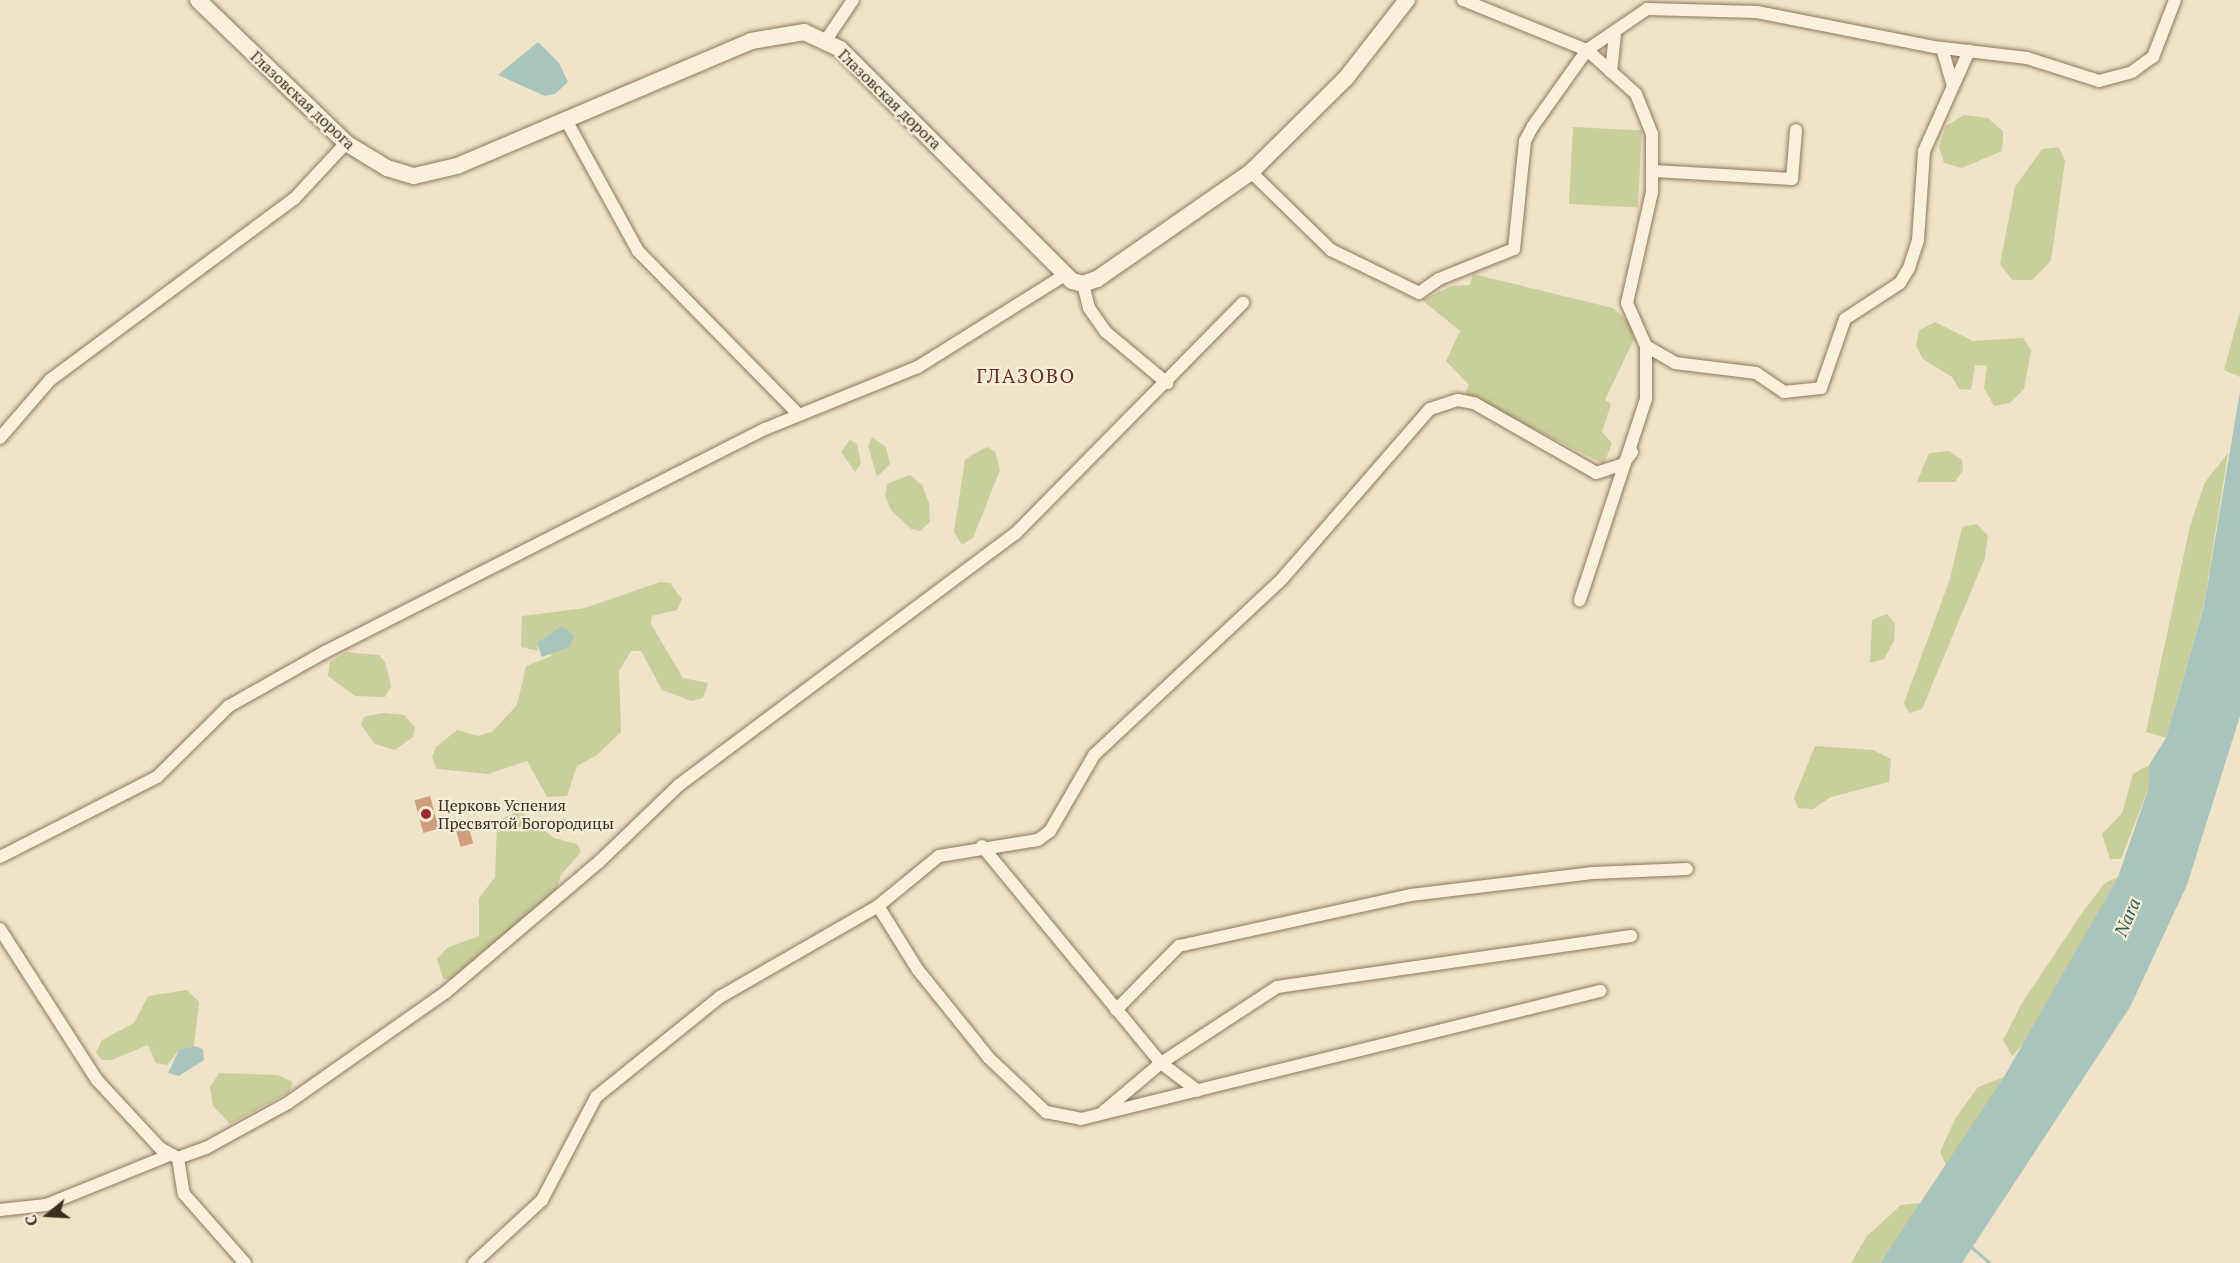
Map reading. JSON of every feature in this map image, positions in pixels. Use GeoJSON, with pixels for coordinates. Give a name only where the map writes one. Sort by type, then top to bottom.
{"type":"FeatureCollection","features":[{"type":"Feature","properties":{"kind":"street","name":"Глазовская дорога"},"geometry":{"type":"LineString","coordinates":[[198,0],[345,143],[387,168],[414,176],[457,166],[751,41],[794,31],[826,40],[1066,274],[1083,284]]}},
{"type":"Feature","properties":{"kind":"street"},"geometry":{"type":"LineString","coordinates":[[826,40],[853,0]]}},
{"type":"Feature","properties":{"kind":"street"},"geometry":{"type":"LineString","coordinates":[[1167,382],[1106,332],[1089,308],[1083,284],[1097,279],[1251,171],[1346,78],[1407,0]]}},
{"type":"Feature","properties":{"kind":"street"},"geometry":{"type":"LineString","coordinates":[[1463,0],[1587,50],[1635,94],[1646,114],[1654,171],[1627,303],[1647,346],[1649,379],[1632,452],[1580,600]]}},
{"type":"Feature","properties":{"kind":"street"},"geometry":{"type":"LineString","coordinates":[[1251,171],[1331,250],[1410,291],[1426,291],[1439,279],[1514,249],[1525,141],[1587,50],[1615,34],[1647,9],[1757,12],[1942,48],[2027,58],[2099,81],[2115,78],[2153,57],[2175,0]]}},
{"type":"Feature","properties":{"kind":"street"},"geometry":{"type":"LineString","coordinates":[[1611,72],[1615,34]]}},
{"type":"Feature","properties":{"kind":"street"},"geometry":{"type":"LineString","coordinates":[[1942,48],[1952,85]]}},
{"type":"Feature","properties":{"kind":"street"},"geometry":{"type":"LineString","coordinates":[[1647,346],[1675,363],[1756,373],[1784,392],[1821,388],[1845,319],[1900,283],[1909,268],[1918,240],[1924,151],[1969,51]]}},
{"type":"Feature","properties":{"kind":"street"},"geometry":{"type":"LineString","coordinates":[[566,120],[638,251],[798,414]]}},
{"type":"Feature","properties":{"kind":"street"},"geometry":{"type":"LineString","coordinates":[[1654,171],[1792,179],[1796,130]]}},
{"type":"Feature","properties":{"kind":"street"},"geometry":{"type":"LineString","coordinates":[[0,438],[50,380],[294,200],[345,143]]}},
{"type":"Feature","properties":{"kind":"street"},"geometry":{"type":"LineString","coordinates":[[0,857],[157,777],[229,706],[325,652],[798,414],[918,367],[1066,274]]}},
{"type":"Feature","properties":{"kind":"street"},"geometry":{"type":"LineString","coordinates":[[0,1210],[46,1204],[174,1156],[288,1103],[446,992],[599,862],[679,785],[1014,534],[1243,303]]}},
{"type":"Feature","properties":{"kind":"street"},"geometry":{"type":"LineString","coordinates":[[474,1263],[526,1221],[543,1200],[581,1119],[615,1078],[720,997],[878,906],[939,856],[982,846],[1038,840],[1050,831],[1094,755],[1282,579],[1430,409],[1458,400],[1474,403],[1596,473],[1618,467],[1632,452]]}},
{"type":"Feature","properties":{"kind":"street"},"geometry":{"type":"LineString","coordinates":[[982,846],[1161,1063],[1198,1091]]}},
{"type":"Feature","properties":{"kind":"street"},"geometry":{"type":"LineString","coordinates":[[1116,1010],[1179,946],[1411,895],[1593,873],[1687,869]]}},
{"type":"Feature","properties":{"kind":"street"},"geometry":{"type":"LineString","coordinates":[[878,906],[918,970],[997,1065],[1046,1112],[1081,1119],[1600,991]]}},
{"type":"Feature","properties":{"kind":"street"},"geometry":{"type":"LineString","coordinates":[[0,930],[97,1080],[174,1156],[184,1194],[245,1263]]}},
{"type":"Feature","properties":{"kind":"street"},"geometry":{"type":"LineString","coordinates":[[1100,1115],[1161,1063],[1277,987],[1631,936]]}},
{"type":"Feature","properties":{"kind":"green space"},"geometry":{"type":"Polygon","coordinates":[[[1964,115],[1988,118],[2003,131],[2003,141],[2002,151],[1962,168],[1944,163],[1939,147],[1946,126],[1964,115]]]}},
{"type":"Feature","properties":{"kind":"green space"},"geometry":{"type":"Polygon","coordinates":[[[1573,127],[1642,131],[1638,208],[1569,204],[1573,127]]]}},
{"type":"Feature","properties":{"kind":"green space"},"geometry":{"type":"Polygon","coordinates":[[[2059,147],[2065,161],[2051,261],[2032,280],[2012,280],[2000,264],[2015,187],[2042,149],[2059,147]]]}},
{"type":"Feature","properties":{"kind":"green space"},"geometry":{"type":"Polygon","coordinates":[[[1473,274],[1613,308],[1627,320],[1635,337],[1605,400],[1611,404],[1602,432],[1612,443],[1604,464],[1465,394],[1469,385],[1446,361],[1460,331],[1422,300],[1452,286],[1470,285],[1473,274]]]}},
{"type":"Feature","properties":{"kind":"green space"},"geometry":{"type":"Polygon","coordinates":[[[2240,311],[2240,377],[2224,370],[2240,311]]]}},
{"type":"Feature","properties":{"kind":"green space"},"geometry":{"type":"Polygon","coordinates":[[[1935,322],[1973,341],[2023,338],[2031,350],[2024,389],[2010,403],[1994,406],[1984,388],[1987,366],[1975,365],[1971,390],[1959,389],[1952,377],[1923,359],[1916,346],[1919,330],[1935,322]]]}},
{"type":"Feature","properties":{"kind":"green space"},"geometry":{"type":"Polygon","coordinates":[[[872,437],[886,447],[890,464],[877,477],[868,446],[872,437]]]}},
{"type":"Feature","properties":{"kind":"green space"},"geometry":{"type":"Polygon","coordinates":[[[850,440],[857,444],[861,463],[855,472],[841,452],[850,440]]]}},
{"type":"Feature","properties":{"kind":"green space"},"geometry":{"type":"Polygon","coordinates":[[[987,447],[995,451],[1000,470],[973,538],[962,545],[954,532],[965,459],[987,447]]]}},
{"type":"Feature","properties":{"kind":"green space"},"geometry":{"type":"Polygon","coordinates":[[[1949,451],[1962,460],[1963,470],[1955,482],[1917,482],[1929,453],[1949,451]]]}},
{"type":"Feature","properties":{"kind":"green space"},"geometry":{"type":"Polygon","coordinates":[[[2228,453],[2204,605],[2166,738],[2146,732],[2190,526],[2205,482],[2228,453]]]}},
{"type":"Feature","properties":{"kind":"green space"},"geometry":{"type":"Polygon","coordinates":[[[910,475],[922,485],[929,503],[930,522],[920,531],[911,529],[891,510],[885,495],[887,484],[910,475]]]}},
{"type":"Feature","properties":{"kind":"green space"},"geometry":{"type":"Polygon","coordinates":[[[1977,524],[1988,536],[1985,558],[1922,709],[1909,713],[1904,703],[1950,579],[1962,527],[1977,524]]]}},
{"type":"Feature","properties":{"kind":"green space"},"geometry":{"type":"Polygon","coordinates":[[[660,582],[670,583],[682,599],[677,610],[652,616],[651,624],[683,678],[708,683],[703,698],[691,701],[662,690],[641,651],[631,651],[619,671],[621,732],[597,755],[577,766],[567,796],[547,797],[527,761],[488,774],[437,769],[432,757],[436,747],[457,730],[478,736],[492,732],[517,705],[526,666],[552,656],[537,642],[538,651],[521,647],[522,616],[585,608],[660,582]]]}},
{"type":"Feature","properties":{"kind":"green space"},"geometry":{"type":"Polygon","coordinates":[[[1887,614],[1895,623],[1894,641],[1884,659],[1870,663],[1872,620],[1887,614]]]}},
{"type":"Feature","properties":{"kind":"green space"},"geometry":{"type":"Polygon","coordinates":[[[346,652],[379,655],[385,662],[391,686],[385,697],[355,696],[328,676],[330,662],[346,652]]]}},
{"type":"Feature","properties":{"kind":"green space"},"geometry":{"type":"Polygon","coordinates":[[[383,713],[404,715],[415,727],[413,737],[395,750],[375,744],[361,725],[364,717],[383,713]]]}},
{"type":"Feature","properties":{"kind":"green space"},"geometry":{"type":"Polygon","coordinates":[[[1815,746],[1873,750],[1891,759],[1889,782],[1831,797],[1813,809],[1798,808],[1794,798],[1815,746]]]}},
{"type":"Feature","properties":{"kind":"green space"},"geometry":{"type":"Polygon","coordinates":[[[2149,765],[2149,787],[2121,859],[2110,859],[2102,834],[2122,813],[2133,774],[2149,765]]]}},
{"type":"Feature","properties":{"kind":"green space"},"geometry":{"type":"Polygon","coordinates":[[[520,811],[554,838],[577,844],[581,852],[561,875],[556,891],[454,979],[443,979],[437,959],[447,948],[479,936],[479,898],[495,877],[497,821],[520,811]]]}},
{"type":"Feature","properties":{"kind":"green space"},"geometry":{"type":"Polygon","coordinates":[[[2118,877],[2026,1041],[2012,1056],[2003,1040],[2022,1003],[2084,910],[2105,883],[2118,877]]]}},
{"type":"Feature","properties":{"kind":"green space"},"geometry":{"type":"Polygon","coordinates":[[[187,990],[199,1002],[194,1046],[179,1050],[167,1065],[156,1063],[148,1045],[112,1060],[102,1060],[96,1053],[102,1040],[134,1023],[148,996],[187,990]]]}},
{"type":"Feature","properties":{"kind":"green space"},"geometry":{"type":"Polygon","coordinates":[[[219,1073],[278,1075],[293,1082],[289,1092],[230,1124],[213,1106],[210,1087],[219,1073]]]}},
{"type":"Feature","properties":{"kind":"green space"},"geometry":{"type":"Polygon","coordinates":[[[2004,1077],[1947,1167],[1940,1152],[1955,1119],[1978,1087],[2004,1077]]]}},
{"type":"Feature","properties":{"kind":"green space"},"geometry":{"type":"Polygon","coordinates":[[[1921,1203],[1880,1263],[1851,1263],[1867,1236],[1901,1205],[1921,1203]]]}},
{"type":"Feature","properties":{"kind":"water"},"geometry":{"type":"Polygon","coordinates":[[[538,42],[559,63],[568,82],[555,94],[545,96],[498,75],[538,42]]]}},
{"type":"Feature","properties":{"kind":"water","name":"Nara"},"geometry":{"type":"Polygon","coordinates":[[[2240,391],[2240,716],[2187,885],[2130,1007],[1962,1263],[1880,1263],[2004,1077],[2118,877],[2149,787],[2149,765],[2166,738],[2204,606],[2240,391]]]}},
{"type":"Feature","properties":{"kind":"water"},"geometry":{"type":"Polygon","coordinates":[[[562,626],[575,636],[569,647],[542,657],[537,643],[562,626]]]}},
{"type":"Feature","properties":{"kind":"water"},"geometry":{"type":"Polygon","coordinates":[[[194,1046],[203,1049],[204,1060],[179,1076],[168,1073],[179,1050],[194,1046]]]}},
{"type":"Feature","properties":{"kind":"building","name":"Церковь Успения Пресвятой Богородицы"},"geometry":{"type":"Polygon","coordinates":[[[430,796],[439,829],[423,833],[415,800],[430,796]]]}},
{"type":"Feature","properties":{"kind":"building","name":"Церковь Успения Пресвятой Богородицы"},"geometry":{"type":"Polygon","coordinates":[[[469,828],[473,843],[461,847],[456,831],[469,828]]]}},
{"type":"Feature","properties":{"kind":"waterway"},"geometry":{"type":"LineString","coordinates":[[1969,1245],[1990,1263]]}},
{"type":"Feature","properties":{"kind":"place","name":"Церковь Успения Пресвятой Богородицы"},"geometry":{"type":"Point","coordinates":[426,814]}},
{"type":"Feature","properties":{"kind":"district","name":"ГЛАЗОВО"},"geometry":{"type":"Point","coordinates":[1026,375]}}]}
